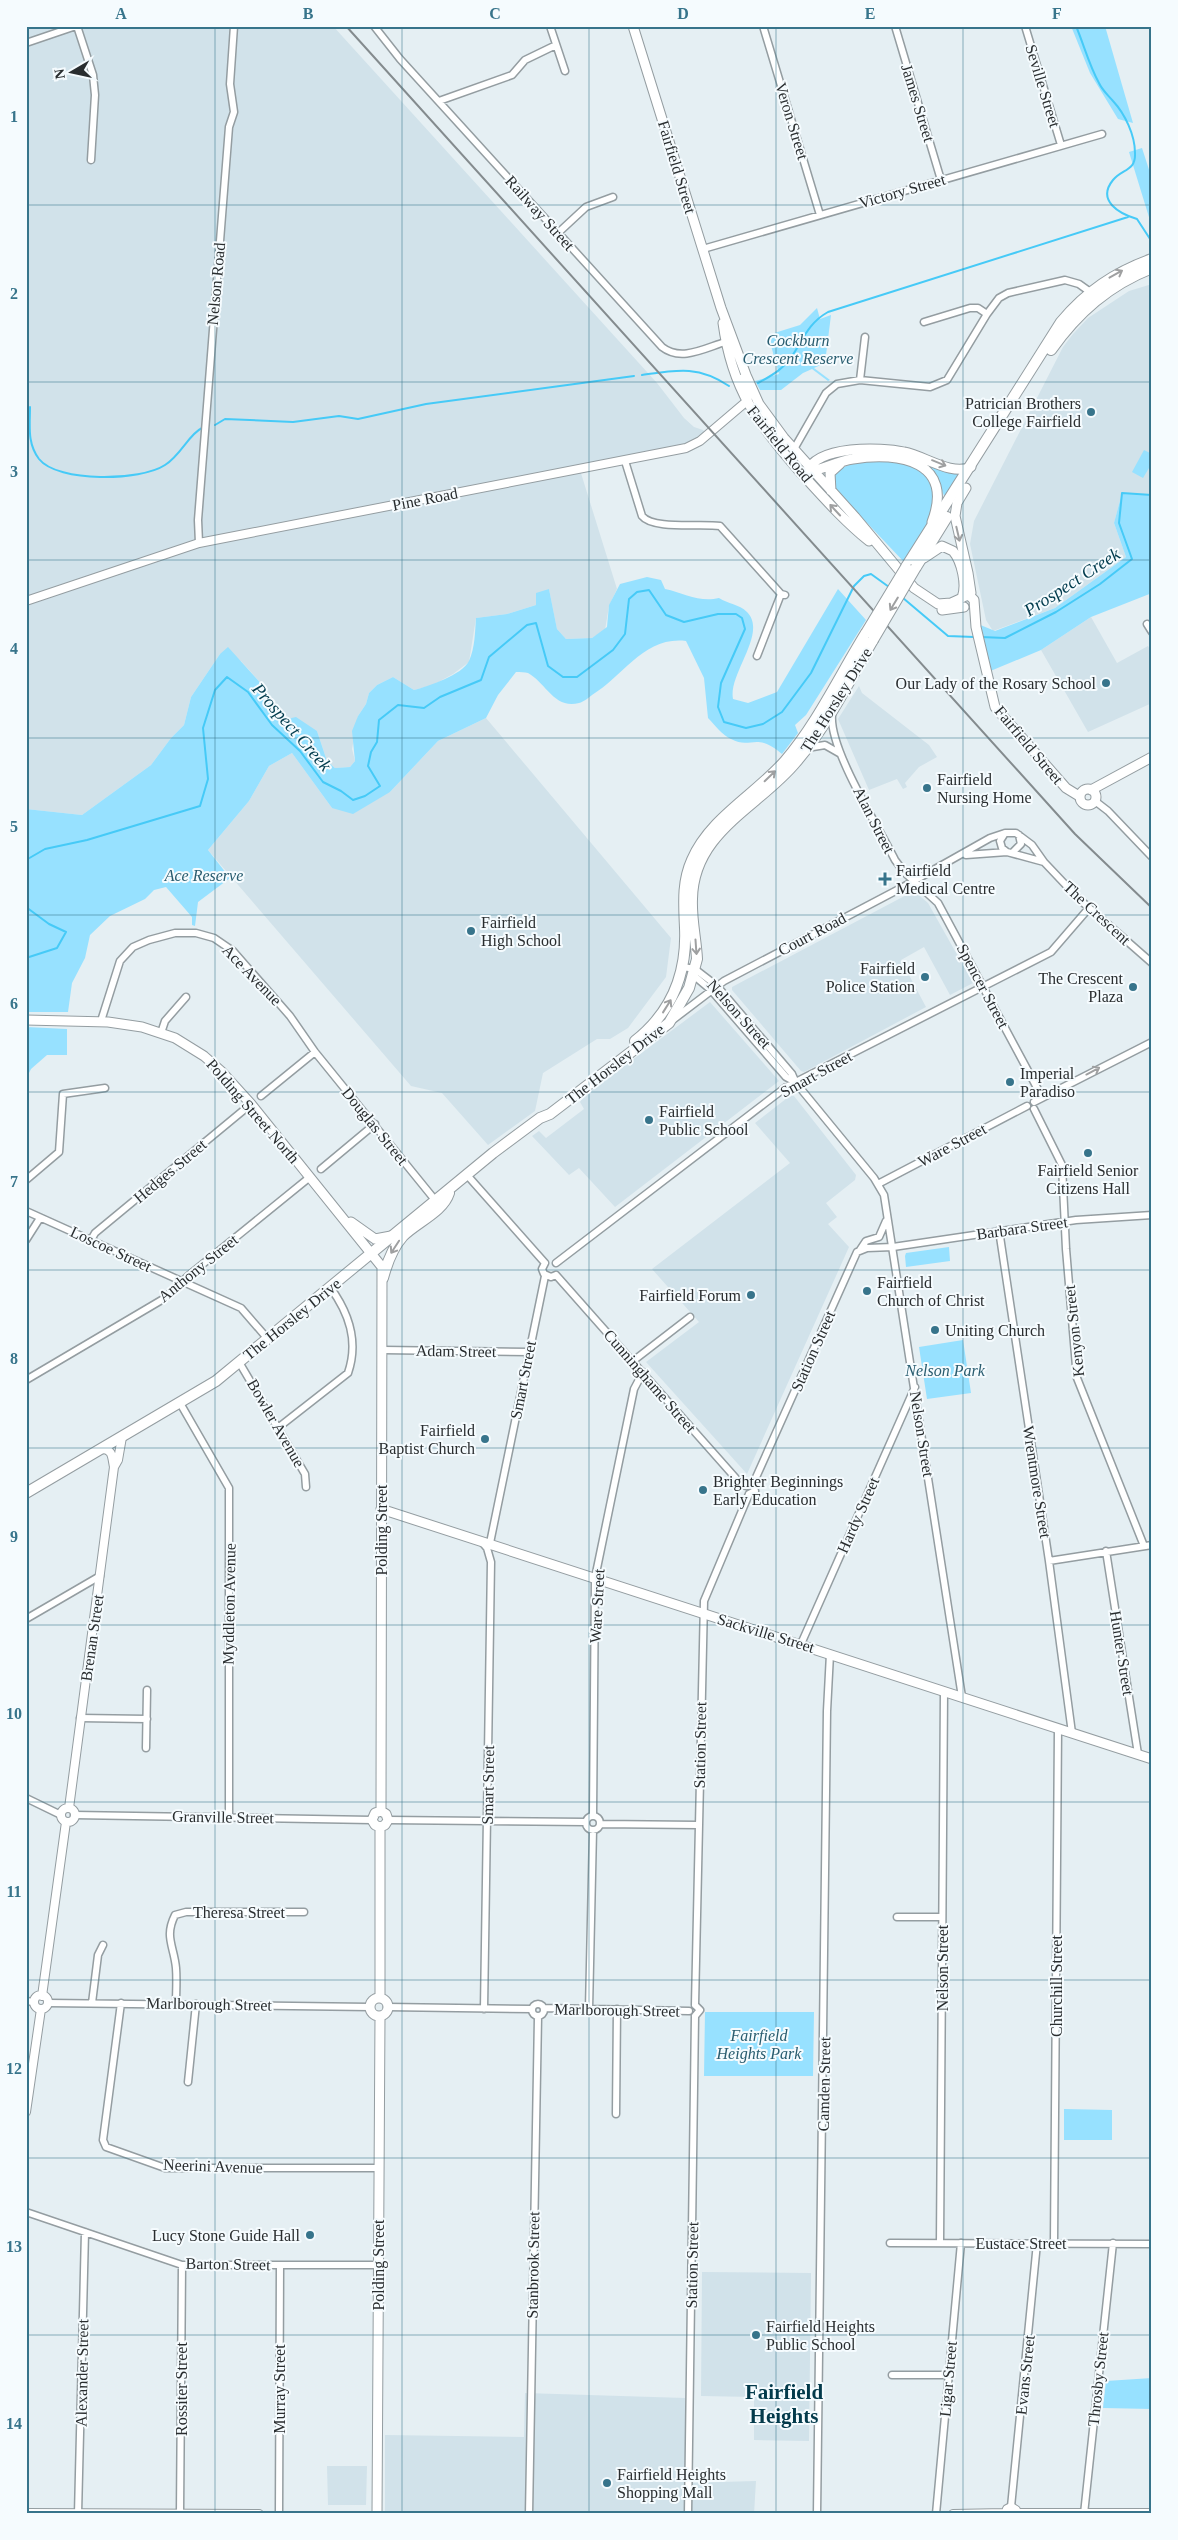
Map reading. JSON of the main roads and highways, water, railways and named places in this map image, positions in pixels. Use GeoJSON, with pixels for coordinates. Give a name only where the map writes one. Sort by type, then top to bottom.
{"type":"FeatureCollection","features":[{"type":"Feature","properties":{"kind":"main road","name":"Fairfield Street"},"geometry":{"type":"LineString","coordinates":[[633,26],[721,308]]}},
{"type":"Feature","properties":{"kind":"main road","name":"The Horsley Drive"},"geometry":{"type":"LineString","coordinates":[[911,567],[925,538],[1061,322],[1123,270],[1152,259]]}},
{"type":"Feature","properties":{"kind":"main road","name":"The Horsley Drive"},"geometry":{"type":"LineString","coordinates":[[26,1493],[211,1384],[435,1200],[540,1118],[547,1109],[650,1028],[672,998],[682,967],[685,931],[684,886],[692,859],[716,825],[786,760],[869,636],[911,567],[966,488],[1050,351],[1076,317],[1094,294],[1152,268]]}},
{"type":"Feature","properties":{"kind":"main road","name":"Fairfield Road"},"geometry":{"type":"LineString","coordinates":[[721,308],[746,402],[766,433],[847,523],[884,554]]}},
{"type":"Feature","properties":{"kind":"main road","name":"Fairfield Road"},"geometry":{"type":"LineString","coordinates":[[729,339],[759,404],[810,470],[831,491],[914,588]]}},
{"type":"Feature","properties":{"kind":"main road"},"geometry":{"type":"LineString","coordinates":[[795,451],[808,458],[854,450],[886,450],[922,456],[951,468],[966,470],[971,467]]}},
{"type":"Feature","properties":{"kind":"main road"},"geometry":{"type":"LineString","coordinates":[[809,482],[810,470],[828,454]]}},
{"type":"Feature","properties":{"kind":"main road"},"geometry":{"type":"LineString","coordinates":[[797,468],[810,470],[851,459],[878,456],[902,458],[913,462],[929,472],[937,488],[938,498],[933,520],[925,538]]}},
{"type":"Feature","properties":{"kind":"main road"},"geometry":{"type":"LineString","coordinates":[[831,491],[828,477],[832,470],[851,459]]}},
{"type":"Feature","properties":{"kind":"main road","name":"Fairfield Street"},"geometry":{"type":"LineString","coordinates":[[966,488],[957,503],[955,516],[974,600],[976,627],[996,710],[1066,788],[1079,796]]}},
{"type":"Feature","properties":{"kind":"main road"},"geometry":{"type":"LineString","coordinates":[[911,567],[929,553],[944,546],[955,553],[961,569],[964,603]]}},
{"type":"Feature","properties":{"kind":"main road"},"geometry":{"type":"LineString","coordinates":[[924,595],[939,601],[952,599],[961,587],[961,569]]}},
{"type":"Feature","properties":{"kind":"main road"},"geometry":{"type":"LineString","coordinates":[[914,588],[931,601],[942,604],[964,603]]}},
{"type":"Feature","properties":{"kind":"main road"},"geometry":{"type":"LineString","coordinates":[[914,588],[921,599],[933,608],[944,610],[964,603],[968,595],[974,600]]}},
{"type":"Feature","properties":{"kind":"main road","name":"Fairfield Street"},"geometry":{"type":"LineString","coordinates":[[964,603],[976,627]]}},
{"type":"Feature","properties":{"kind":"main road","name":"The Horsley Drive"},"geometry":{"type":"LineString","coordinates":[[540,1118],[550,1114],[669,1023],[682,1003],[697,959],[692,899],[701,858],[719,832],[787,773],[806,748],[834,706],[869,636]]}},
{"type":"Feature","properties":{"kind":"main road"},"geometry":{"type":"LineString","coordinates":[[1091,790],[1096,795],[1095,802],[1085,805],[1081,802],[1079,796],[1084,790],[1091,790],[1152,757]]}},
{"type":"Feature","properties":{"kind":"main road","name":"Polding Street North"},"geometry":{"type":"LineString","coordinates":[[26,1020],[124,1023],[161,1033],[204,1056],[221,1071],[251,1104],[372,1252]]}},
{"type":"Feature","properties":{"kind":"main road"},"geometry":{"type":"LineString","coordinates":[[383,1278],[392,1251],[403,1236],[448,1198],[452,1187]]}},
{"type":"Feature","properties":{"kind":"main road"},"geometry":{"type":"LineString","coordinates":[[346,1220],[375,1239],[391,1236]]}},
{"type":"Feature","properties":{"kind":"main road","name":"Polding Street"},"geometry":{"type":"LineString","coordinates":[[372,1252],[382,1267],[383,1278],[381,1811]]}},
{"type":"Feature","properties":{"kind":"main road","name":"Sackville Street"},"geometry":{"type":"LineString","coordinates":[[381,1508],[477,1538],[703,1614],[801,1644],[1058,1730],[1152,1759]]}},
{"type":"Feature","properties":{"kind":"main road"},"geometry":{"type":"LineString","coordinates":[[381,1811],[386,1814],[388,1820],[385,1825],[380,1827],[375,1825],[372,1820],[375,1813],[381,1811]]}},
{"type":"Feature","properties":{"kind":"main road"},"geometry":{"type":"LineString","coordinates":[[380,1827],[380,1998]]}},
{"type":"Feature","properties":{"kind":"main road"},"geometry":{"type":"LineString","coordinates":[[380,1998],[385,2001],[388,2007],[385,2013],[380,2016],[373,2014],[370,2007],[373,2000],[380,1998]]}},
{"type":"Feature","properties":{"kind":"main road","name":"Polding Street"},"geometry":{"type":"LineString","coordinates":[[377,2514],[380,2016]]}},
{"type":"Feature","properties":{"kind":"waterway"},"geometry":{"type":"LineString","coordinates":[[1076,26],[1095,76],[1102,88],[1122,112],[1135,146],[1135,159],[1131,167],[1117,176],[1108,188],[1109,200],[1117,210],[1137,219],[1152,242]]}},
{"type":"Feature","properties":{"kind":"waterway"},"geometry":{"type":"LineString","coordinates":[[758,383],[774,374],[787,363],[816,320],[828,312],[1128,217]]}},
{"type":"Feature","properties":{"kind":"waterway"},"geometry":{"type":"LineString","coordinates":[[642,375],[676,371],[697,372],[718,379],[729,386]]}},
{"type":"Feature","properties":{"kind":"waterway"},"geometry":{"type":"LineString","coordinates":[[215,425],[225,419],[293,422],[339,416],[358,419],[426,404],[634,376]]}},
{"type":"Feature","properties":{"kind":"waterway"},"geometry":{"type":"LineString","coordinates":[[30,407],[31,441],[39,459],[49,467],[81,476],[120,476],[153,470],[171,461],[193,435],[202,428]]}},
{"type":"Feature","properties":{"kind":"waterway","name":"Prospect Creek"},"geometry":{"type":"LineString","coordinates":[[981,637],[1005,638],[1056,612],[1100,584],[1132,559],[1119,523],[1122,493],[1152,495]]}},
{"type":"Feature","properties":{"kind":"waterway","name":"Prospect Creek"},"geometry":{"type":"LineString","coordinates":[[26,860],[45,849],[87,840],[200,806],[208,779],[203,728],[215,690],[227,677],[248,692],[272,725],[300,751],[323,782],[341,791],[353,800],[365,796],[380,786],[368,766],[371,752],[377,742],[379,720],[398,705],[424,708],[440,697],[481,680],[489,657],[527,625],[536,623],[548,666],[563,677],[577,677],[613,650],[625,634],[629,599],[637,592],[649,590],[666,615],[684,622],[718,614],[736,614],[742,618],[745,629],[721,683],[718,707],[724,722],[746,728],[763,724],[782,712],[811,673],[854,586],[864,576],[871,574],[889,587]]}},
{"type":"Feature","properties":{"kind":"waterway","name":"Prospect Creek"},"geometry":{"type":"LineString","coordinates":[[903,598],[948,636],[974,637]]}},
{"type":"Feature","properties":{"kind":"waterway","name":"Prospect Creek"},"geometry":{"type":"LineString","coordinates":[[26,907],[49,924],[66,932],[57,948],[26,958]]}},
{"type":"Feature","properties":{"kind":"railway"},"geometry":{"type":"LineString","coordinates":[[346,26],[1075,834],[1152,908]]}},
{"type":"Feature","properties":{"kind":"place","name":"Patrician Brothers College Fairfield"},"geometry":{"type":"Point","coordinates":[1091,412]}},
{"type":"Feature","properties":{"kind":"place","name":"Our Lady of the Rosary School"},"geometry":{"type":"Point","coordinates":[1106,683]}},
{"type":"Feature","properties":{"kind":"place","name":"Fairfield Nursing Home"},"geometry":{"type":"Point","coordinates":[927,788]}},
{"type":"Feature","properties":{"kind":"place","name":"Fairfield Medical Centre"},"geometry":{"type":"Point","coordinates":[885,879]}},
{"type":"Feature","properties":{"kind":"place","name":"Fairfield High School"},"geometry":{"type":"Point","coordinates":[471,931]}},
{"type":"Feature","properties":{"kind":"place","name":"Fairfield Police Station"},"geometry":{"type":"Point","coordinates":[925,977]}},
{"type":"Feature","properties":{"kind":"place","name":"The Crescent Plaza"},"geometry":{"type":"Point","coordinates":[1133,987]}},
{"type":"Feature","properties":{"kind":"place","name":"Imperial Paradiso"},"geometry":{"type":"Point","coordinates":[1010,1082]}},
{"type":"Feature","properties":{"kind":"place","name":"Fairfield Public School"},"geometry":{"type":"Point","coordinates":[649,1120]}},
{"type":"Feature","properties":{"kind":"place","name":"Fairfield Senior Citizens Hall"},"geometry":{"type":"Point","coordinates":[1088,1153]}},
{"type":"Feature","properties":{"kind":"place","name":"Fairfield Church of Christ"},"geometry":{"type":"Point","coordinates":[867,1291]}},
{"type":"Feature","properties":{"kind":"place","name":"Fairfield Forum"},"geometry":{"type":"Point","coordinates":[751,1295]}},
{"type":"Feature","properties":{"kind":"place","name":"Uniting Church"},"geometry":{"type":"Point","coordinates":[935,1330]}},
{"type":"Feature","properties":{"kind":"place","name":"Fairfield Baptist Church"},"geometry":{"type":"Point","coordinates":[485,1439]}},
{"type":"Feature","properties":{"kind":"place","name":"Brighter Beginnings Early Education"},"geometry":{"type":"Point","coordinates":[703,1490]}},
{"type":"Feature","properties":{"kind":"place","name":"Lucy Stone Guide Hall"},"geometry":{"type":"Point","coordinates":[310,2235]}},
{"type":"Feature","properties":{"kind":"place","name":"Fairfield Heights Public School"},"geometry":{"type":"Point","coordinates":[756,2335]}},
{"type":"Feature","properties":{"kind":"place","name":"Fairfield Heights Shopping Mall"},"geometry":{"type":"Point","coordinates":[607,2483]}},
{"type":"Feature","properties":{"kind":"district","name":"Fairfield Heights"},"geometry":{"type":"Point","coordinates":[784,2404]}},
{"type":"Feature","properties":{"kind":"park label","name":"Cockburn Crescent Reserve"},"geometry":{"type":"Point","coordinates":[798,349]}},
{"type":"Feature","properties":{"kind":"park label","name":"Ace Reserve"},"geometry":{"type":"Point","coordinates":[204,875]}},
{"type":"Feature","properties":{"kind":"park label","name":"Nelson Park"},"geometry":{"type":"Point","coordinates":[945,1370]}},
{"type":"Feature","properties":{"kind":"park label","name":"Fairfield Heights Park"},"geometry":{"type":"Point","coordinates":[759,2044]}}]}
